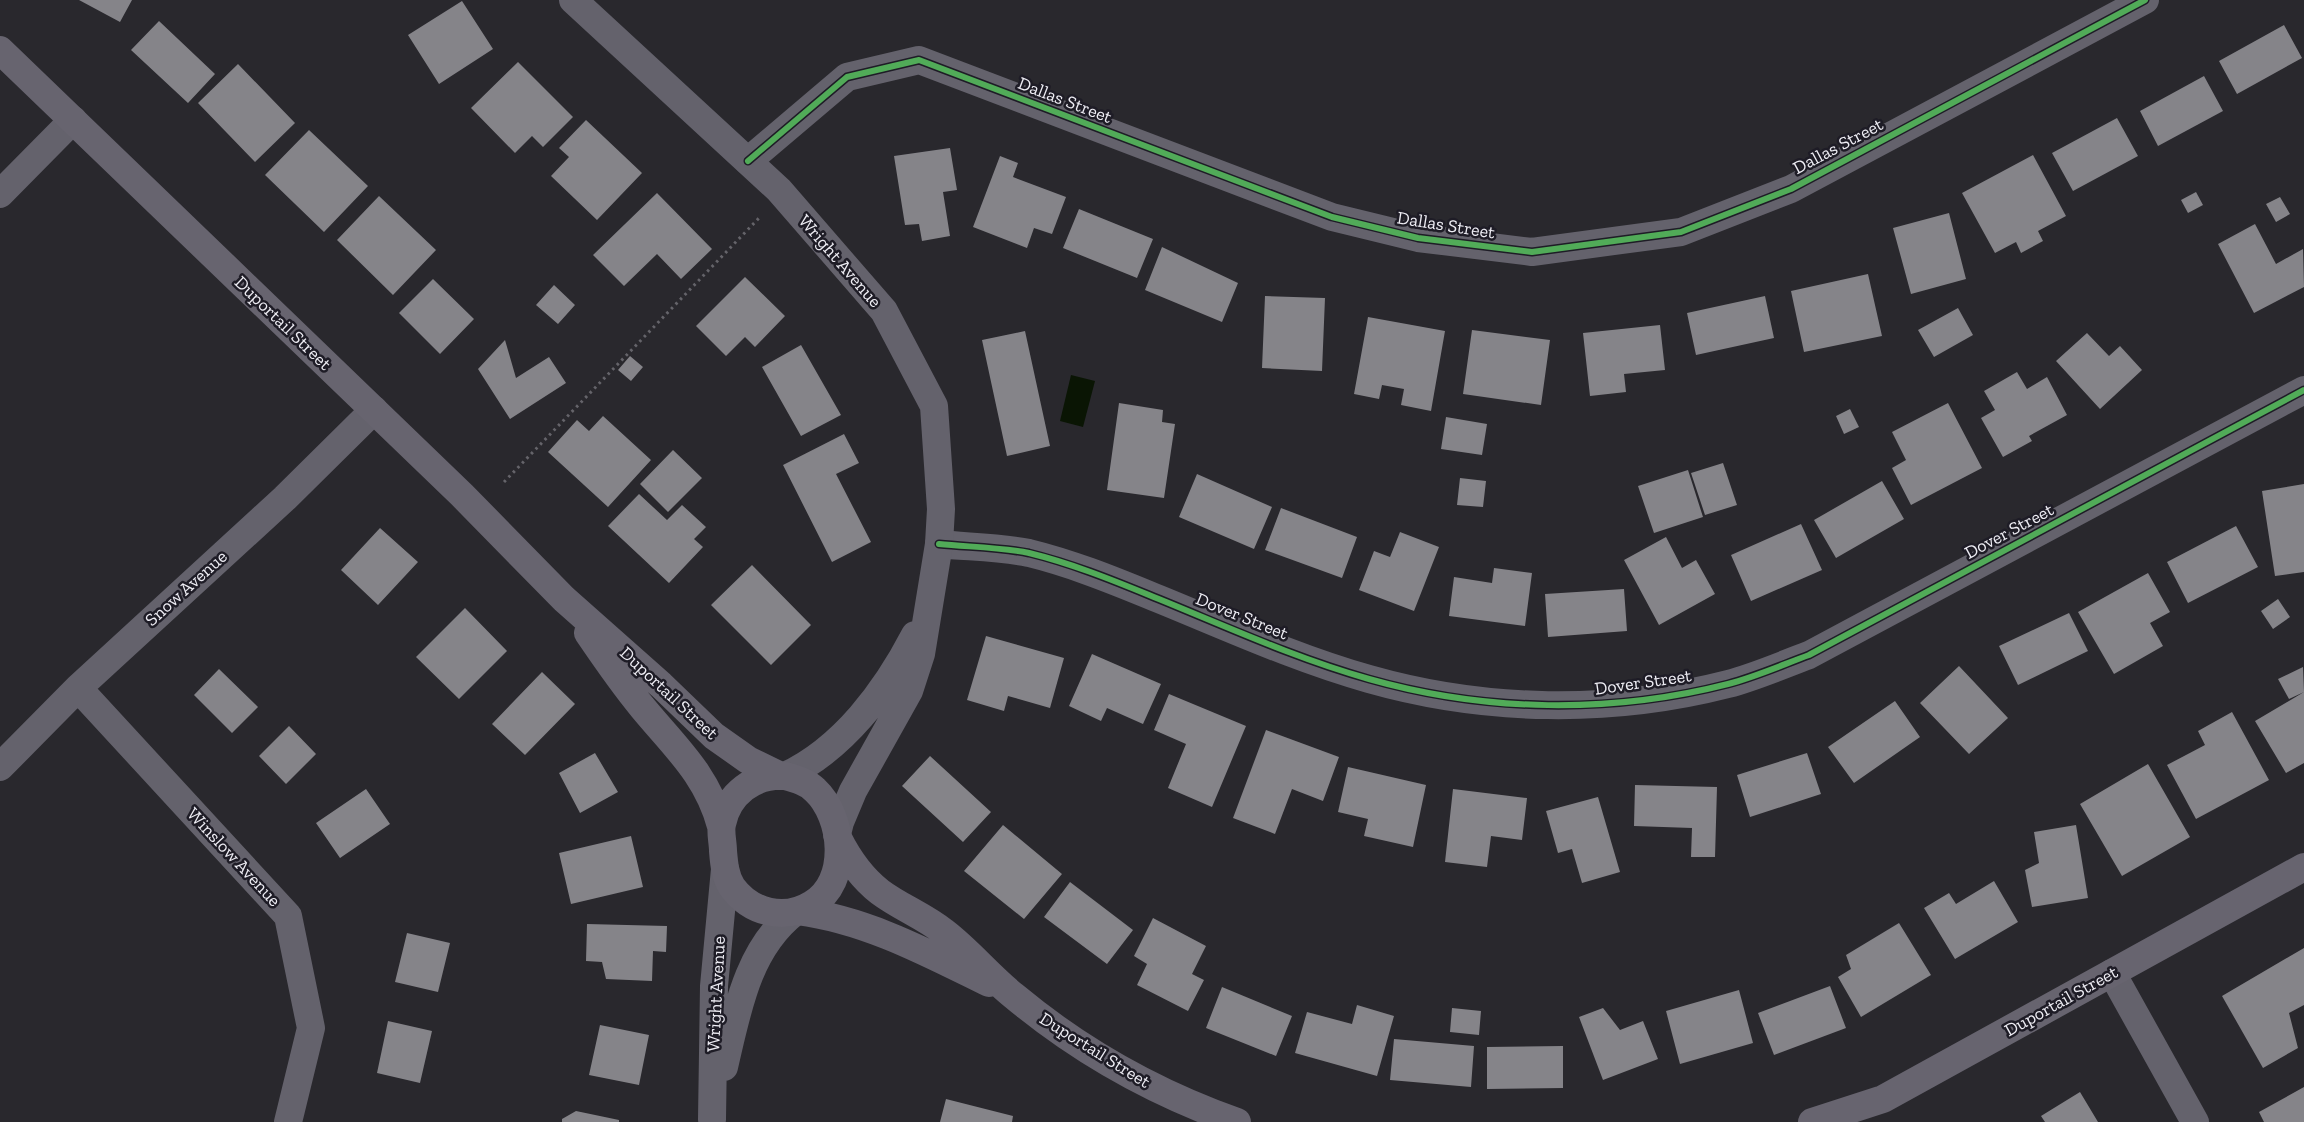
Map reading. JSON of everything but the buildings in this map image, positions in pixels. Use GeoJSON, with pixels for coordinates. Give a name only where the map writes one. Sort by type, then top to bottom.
{"type":"FeatureCollection","features":[{"type":"Feature","properties":{"kind":"main road","name":"Duportail Street"},"geometry":{"type":"LineString","coordinates":[[0,50],[374,410],[564,599],[662,685],[714,736],[748,760],[783,776]]}},
{"type":"Feature","properties":{"kind":"main road","name":"Duportail Street"},"geometry":{"type":"LineString","coordinates":[[564,599],[633,697],[700,775],[717,810],[721,826]]}},
{"type":"Feature","properties":{"kind":"main road"},"geometry":{"type":"LineString","coordinates":[[783,776],[800,781],[814,789],[825,801],[832,815],[837,836],[838,857],[835,875],[827,891],[814,904],[796,912],[777,914],[759,910],[743,900],[732,886],[725,869],[721,826],[726,810],[735,795],[749,784],[764,778],[783,776]]}},
{"type":"Feature","properties":{"kind":"main road","name":"Duportail Street"},"geometry":{"type":"LineString","coordinates":[[837,836],[856,867],[879,891],[944,932],[1013,995],[1072,1039],[1109,1064],[1175,1098],[1237,1122]]}},
{"type":"Feature","properties":{"kind":"main road","name":"Duportail Street"},"geometry":{"type":"LineString","coordinates":[[1812,1122],[1883,1099],[2304,867]]}},
{"type":"Feature","properties":{"kind":"main road","name":"Duportail Street"},"geometry":{"type":"LineString","coordinates":[[796,912],[837,918],[871,928],[1013,995]]}},
{"type":"Feature","properties":{"kind":"street","name":"Wright Avenue"},"geometry":{"type":"LineString","coordinates":[[573,0],[779,190],[884,311],[934,406],[942,509],[939,544],[921,654],[909,691],[853,791],[840,822],[837,836]]}},
{"type":"Feature","properties":{"kind":"street","name":"Dallas Street"},"geometry":{"type":"LineString","coordinates":[[748,161],[847,77],[919,60],[1332,218],[1418,238],[1532,252],[1681,232],[1791,188],[2145,0]]}},
{"type":"Feature","properties":{"kind":"street"},"geometry":{"type":"LineString","coordinates":[[0,194],[73,120]]}},
{"type":"Feature","properties":{"kind":"street","name":"Dover Street"},"geometry":{"type":"LineString","coordinates":[[939,544],[1028,553],[1098,575],[1277,647],[1369,679],[1447,697],[1576,706],[1656,698],[1729,684],[1809,655],[2304,390]]}},
{"type":"Feature","properties":{"kind":"street","name":"Snow Avenue"},"geometry":{"type":"LineString","coordinates":[[0,767],[78,688],[285,498],[374,410]]}},
{"type":"Feature","properties":{"kind":"street","name":"Wright Avenue"},"geometry":{"type":"LineString","coordinates":[[783,776],[808,764],[831,746],[862,713],[896,669],[918,630],[929,604]]}},
{"type":"Feature","properties":{"kind":"street","name":"Winslow Avenue"},"geometry":{"type":"LineString","coordinates":[[78,688],[288,916],[311,1028],[288,1122]]}},
{"type":"Feature","properties":{"kind":"street","name":"Wright Avenue"},"geometry":{"type":"LineString","coordinates":[[712,1120],[714,986],[725,869]]}},
{"type":"Feature","properties":{"kind":"street","name":"Wright Avenue"},"geometry":{"type":"LineString","coordinates":[[712,1120],[746,981],[761,951],[775,931],[796,912]]}},
{"type":"Feature","properties":{"kind":"street"},"geometry":{"type":"LineString","coordinates":[[2112,973],[2195,1122]]}},
{"type":"Feature","properties":{"kind":"path"},"geometry":{"type":"LineString","coordinates":[[504,482],[760,216]]}},
{"type":"Feature","properties":{"kind":"shaded area"},"geometry":{"type":"Polygon","coordinates":[[[1071,375],[1095,381],[1083,427],[1060,421],[1071,375]]]}},
{"type":"Feature","properties":{"kind":"cycle path"},"geometry":{"type":"LineString","coordinates":[[748,161],[847,77],[919,60],[1332,217],[1418,238],[1532,252],[1681,232],[1791,189],[2145,0]]}},
{"type":"Feature","properties":{"kind":"cycle path"},"geometry":{"type":"LineString","coordinates":[[939,544],[1018,551],[1060,562],[1120,583],[1313,661],[1341,671],[1413,690],[1503,703],[1548,705],[1639,701],[1684,694],[1728,684],[1809,655],[2304,390]]}}]}
